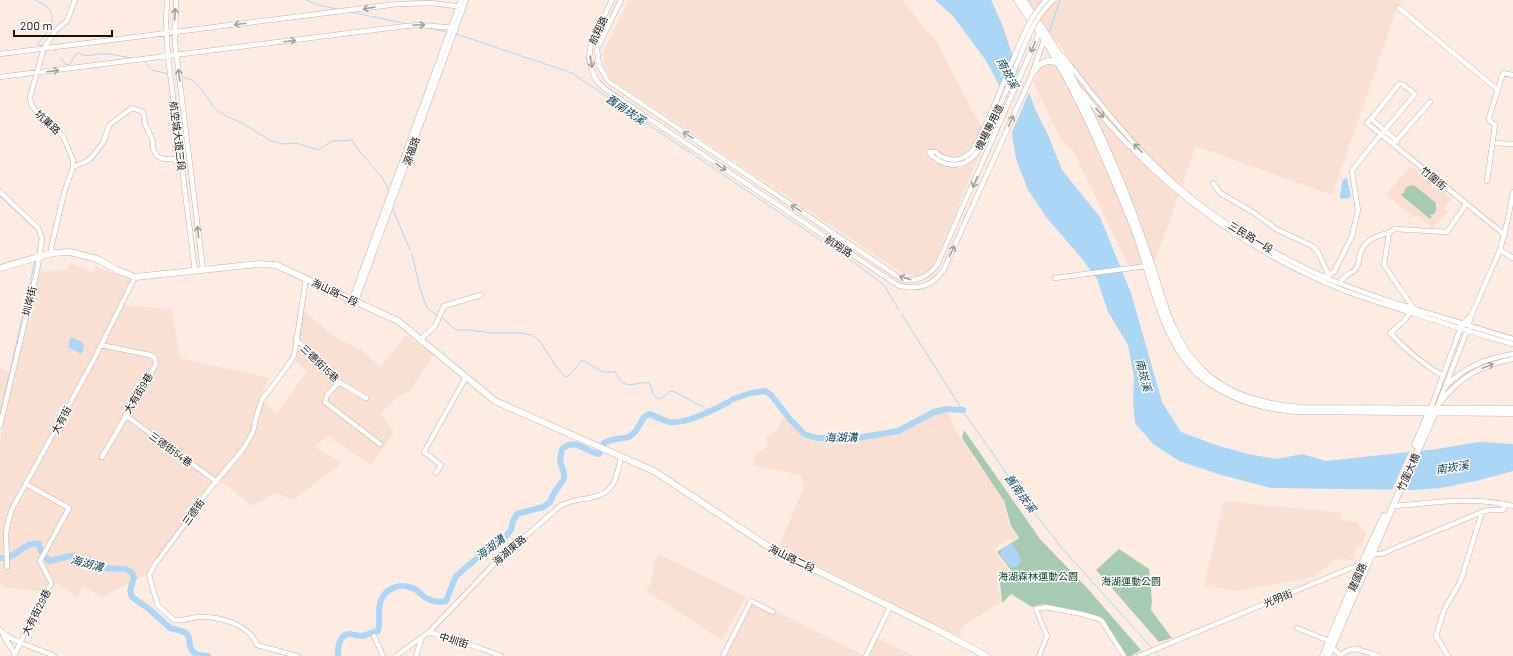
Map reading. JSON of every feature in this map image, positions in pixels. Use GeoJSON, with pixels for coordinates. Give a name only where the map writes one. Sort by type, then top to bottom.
{"type":"FeatureCollection","features":[{"type":"Feature","properties":{"kind":"main road"},"geometry":{"type":"LineString","coordinates":[[1017,0],[1031,15],[1023,0]]}},
{"type":"Feature","properties":{"kind":"main road"},"geometry":{"type":"LineString","coordinates":[[1043,33],[1108,164],[1147,266],[1165,322],[1174,342],[1183,356],[1198,373],[1221,390],[1250,403],[1276,410],[1295,412],[1513,409]]}},
{"type":"Feature","properties":{"kind":"main road"},"geometry":{"type":"LineString","coordinates":[[1043,33],[1075,83],[1112,159],[1152,266],[1169,320],[1178,339],[1186,352],[1202,370],[1216,382],[1252,399],[1277,406],[1303,408],[1513,413]]}},
{"type":"Feature","properties":{"kind":"main road"},"geometry":{"type":"LineString","coordinates":[[1032,74],[1037,66],[1046,61],[1056,62],[1060,65]]}},
{"type":"Feature","properties":{"kind":"main road","name":"海山路一段"},"geometry":{"type":"LineString","coordinates":[[0,268],[52,253],[70,252],[97,259],[117,270],[135,277],[266,264],[276,266],[306,278],[398,321],[495,401],[601,448]]}},
{"type":"Feature","properties":{"kind":"main road","name":"竹圍大橋"},"geometry":{"type":"LineString","coordinates":[[1394,499],[1433,410]]}},
{"type":"Feature","properties":{"kind":"main road","name":"海山路二段"},"geometry":{"type":"LineString","coordinates":[[601,448],[654,471],[769,547],[971,647],[986,656]]}},
{"type":"Feature","properties":{"kind":"main road","name":"建國路"},"geometry":{"type":"LineString","coordinates":[[1323,656],[1371,557],[1393,506],[1394,499]]}},
{"type":"Feature","properties":{"kind":"main road","name":"建國路"},"geometry":{"type":"LineString","coordinates":[[1328,656],[1330,644],[1362,563],[1394,499]]}},
{"type":"Feature","properties":{"kind":"street","name":"坑菓路"},"geometry":{"type":"LineString","coordinates":[[73,167],[73,160],[63,136],[38,114],[30,104],[30,97],[44,48],[56,30],[67,20],[75,0]]}},
{"type":"Feature","properties":{"kind":"street","name":"航空城大道三段"},"geometry":{"type":"LineString","coordinates":[[167,0],[166,33],[168,57],[195,271]]}},
{"type":"Feature","properties":{"kind":"street","name":"航空城大道三段"},"geometry":{"type":"LineString","coordinates":[[176,0],[174,32],[176,56],[203,270]]}},
{"type":"Feature","properties":{"kind":"street","name":"源福路"},"geometry":{"type":"LineString","coordinates":[[354,300],[454,28],[461,6],[461,0]]}},
{"type":"Feature","properties":{"kind":"street","name":"源福路"},"geometry":{"type":"LineString","coordinates":[[461,6],[466,0]]}},
{"type":"Feature","properties":{"kind":"street","name":"航翔路"},"geometry":{"type":"LineString","coordinates":[[612,0],[589,49],[589,58],[593,73],[601,85],[664,129],[899,286],[915,289],[923,287],[940,275],[1032,74],[1043,33]]}},
{"type":"Feature","properties":{"kind":"street","name":"航翔路"},"geometry":{"type":"LineString","coordinates":[[621,0],[598,49],[599,65],[608,81],[903,280],[919,280],[932,272],[937,265],[1026,66],[1043,33]]}},
{"type":"Feature","properties":{"kind":"street","name":"機場專用道"},"geometry":{"type":"LineString","coordinates":[[1046,0],[1028,23],[996,100],[973,150],[968,155],[955,160],[940,158],[945,164],[958,165],[969,160],[980,149],[1002,101],[1031,28],[1040,13],[1053,0]]}},
{"type":"Feature","properties":{"kind":"street"},"geometry":{"type":"LineString","coordinates":[[0,54],[398,4],[432,3],[461,6]]}},
{"type":"Feature","properties":{"kind":"street"},"geometry":{"type":"LineString","coordinates":[[1399,8],[1498,90]]}},
{"type":"Feature","properties":{"kind":"street"},"geometry":{"type":"LineString","coordinates":[[0,77],[398,27],[419,25],[454,28]]}},
{"type":"Feature","properties":{"kind":"street","name":"三民路一段"},"geometry":{"type":"LineString","coordinates":[[1043,33],[1089,91],[1138,148],[1176,185],[1214,215],[1281,256],[1328,277],[1339,286],[1414,309],[1461,327]]}},
{"type":"Feature","properties":{"kind":"street"},"geometry":{"type":"LineString","coordinates":[[1487,181],[1495,125],[1489,118],[1503,73],[1513,75]]}},
{"type":"Feature","properties":{"kind":"street","name":"三民路一段"},"geometry":{"type":"LineString","coordinates":[[1075,83],[1133,151],[1175,190],[1201,211],[1245,241],[1279,261],[1339,286],[1410,312],[1513,344]]}},
{"type":"Feature","properties":{"kind":"street"},"geometry":{"type":"LineString","coordinates":[[1213,182],[1220,193],[1253,212],[1276,229],[1314,247],[1318,252],[1328,277],[1334,272],[1352,236],[1358,210],[1352,172],[1353,169],[1381,134],[1385,130],[1414,94],[1402,84],[1399,84],[1371,119],[1385,130],[1395,142],[1430,102]]}},
{"type":"Feature","properties":{"kind":"street"},"geometry":{"type":"LineString","coordinates":[[52,253],[51,248],[64,193],[73,167],[92,157],[104,142],[109,125],[132,108],[143,112],[144,124],[153,141],[153,149],[157,156],[163,159],[173,159],[176,162]]}},
{"type":"Feature","properties":{"kind":"street","name":"竹圍街"},"geometry":{"type":"LineString","coordinates":[[1371,119],[1367,123],[1381,134],[1395,142],[1504,235]]}},
{"type":"Feature","properties":{"kind":"street"},"geometry":{"type":"LineString","coordinates":[[1493,143],[1513,144]]}},
{"type":"Feature","properties":{"kind":"street","name":"圳岸街"},"geometry":{"type":"LineString","coordinates":[[0,192],[38,228],[42,238],[37,270],[0,426]]}},
{"type":"Feature","properties":{"kind":"street"},"geometry":{"type":"LineString","coordinates":[[1433,410],[1444,389],[1468,329],[1471,316],[1500,250],[1512,205],[1513,192]]}},
{"type":"Feature","properties":{"kind":"street"},"geometry":{"type":"LineString","coordinates":[[1339,286],[1343,277],[1357,268],[1360,251],[1367,243],[1379,235],[1389,233],[1394,229],[1447,232],[1466,204]]}},
{"type":"Feature","properties":{"kind":"street"},"geometry":{"type":"LineString","coordinates":[[1389,233],[1384,265],[1414,309]]}},
{"type":"Feature","properties":{"kind":"street"},"geometry":{"type":"LineString","coordinates":[[1500,250],[1513,258]]}},
{"type":"Feature","properties":{"kind":"street"},"geometry":{"type":"LineString","coordinates":[[1055,278],[1147,266]]}},
{"type":"Feature","properties":{"kind":"street"},"geometry":{"type":"LineString","coordinates":[[1334,272],[1339,286]]}},
{"type":"Feature","properties":{"kind":"street","name":"大有街"},"geometry":{"type":"LineString","coordinates":[[7,567],[8,560],[5,550],[6,533],[12,509],[101,345],[135,277]]}},
{"type":"Feature","properties":{"kind":"street","name":"三德街"},"geometry":{"type":"LineString","coordinates":[[297,656],[257,644],[254,637],[238,624],[212,617],[200,617],[178,621],[174,620],[158,606],[149,575],[151,570],[193,513],[194,508],[244,448],[251,437],[262,399],[293,358],[306,278]]}},
{"type":"Feature","properties":{"kind":"street"},"geometry":{"type":"LineString","coordinates":[[421,339],[435,326],[444,306],[480,295]]}},
{"type":"Feature","properties":{"kind":"street"},"geometry":{"type":"LineString","coordinates":[[1410,312],[1405,320],[1390,332],[1402,345],[1423,363],[1443,376]]}},
{"type":"Feature","properties":{"kind":"street"},"geometry":{"type":"LineString","coordinates":[[1433,410],[1443,376],[1461,327],[1471,316]]}},
{"type":"Feature","properties":{"kind":"street","name":"三民路一段"},"geometry":{"type":"LineString","coordinates":[[1468,329],[1513,339]]}},
{"type":"Feature","properties":{"kind":"street","name":"三德街15巷"},"geometry":{"type":"LineString","coordinates":[[296,339],[339,382],[366,398]]}},
{"type":"Feature","properties":{"kind":"street","name":"大有街9巷"},"geometry":{"type":"LineString","coordinates":[[101,345],[154,356],[156,360],[155,366],[125,415],[102,457]]}},
{"type":"Feature","properties":{"kind":"street"},"geometry":{"type":"LineString","coordinates":[[1435,400],[1450,382],[1476,365],[1491,358],[1513,354]]}},
{"type":"Feature","properties":{"kind":"street"},"geometry":{"type":"LineString","coordinates":[[1433,410],[1454,385],[1466,377],[1488,366],[1513,359]]}},
{"type":"Feature","properties":{"kind":"street"},"geometry":{"type":"LineString","coordinates":[[436,472],[441,465],[424,452],[466,377]]}},
{"type":"Feature","properties":{"kind":"street"},"geometry":{"type":"LineString","coordinates":[[339,382],[327,394],[325,402],[380,444]]}},
{"type":"Feature","properties":{"kind":"street","name":"三德街54巷"},"geometry":{"type":"LineString","coordinates":[[125,415],[217,482]]}},
{"type":"Feature","properties":{"kind":"street","name":"海湖東路"},"geometry":{"type":"LineString","coordinates":[[396,656],[430,632],[497,561],[560,506],[568,502],[600,496],[605,493],[615,482],[621,457]]}},
{"type":"Feature","properties":{"kind":"street","name":"大有街29巷"},"geometry":{"type":"LineString","coordinates":[[14,655],[51,582],[40,561],[68,512],[68,508],[26,484]]}},
{"type":"Feature","properties":{"kind":"street"},"geometry":{"type":"LineString","coordinates":[[1393,506],[1463,500],[1486,500],[1513,506]]}},
{"type":"Feature","properties":{"kind":"street","name":"光明街"},"geometry":{"type":"LineString","coordinates":[[1139,656],[1362,563],[1371,557],[1482,512],[1489,510],[1503,510],[1506,504]]}},
{"type":"Feature","properties":{"kind":"street"},"geometry":{"type":"LineString","coordinates":[[1448,656],[1438,641],[1436,636],[1437,631],[1444,610],[1461,580],[1482,512]]}},
{"type":"Feature","properties":{"kind":"street"},"geometry":{"type":"LineString","coordinates":[[723,656],[751,601],[773,612]]}},
{"type":"Feature","properties":{"kind":"street"},"geometry":{"type":"LineString","coordinates":[[866,656],[890,607]]}},
{"type":"Feature","properties":{"kind":"street"},"geometry":{"type":"LineString","coordinates":[[1039,656],[1047,636],[1036,609],[1046,607],[1068,611],[1102,621],[1124,656]]}},
{"type":"Feature","properties":{"kind":"street"},"geometry":{"type":"LineString","coordinates":[[1297,628],[1330,644],[1340,655],[1349,650],[1356,649],[1379,656]]}},
{"type":"Feature","properties":{"kind":"street"},"geometry":{"type":"LineString","coordinates":[[0,631],[9,638],[43,650],[54,656]]}},
{"type":"Feature","properties":{"kind":"street"},"geometry":{"type":"LineString","coordinates":[[0,631],[14,655]]}},
{"type":"Feature","properties":{"kind":"street","name":"中圳街"},"geometry":{"type":"LineString","coordinates":[[430,632],[501,656]]}},
{"type":"Feature","properties":{"kind":"street"},"geometry":{"type":"LineString","coordinates":[[374,636],[384,656]]}},
{"type":"Feature","properties":{"kind":"street"},"geometry":{"type":"LineString","coordinates":[[416,656],[422,637]]}},
{"type":"Feature","properties":{"kind":"shaded area"},"geometry":{"type":"Polygon","coordinates":[[[629,0],[902,0],[927,31],[934,37],[987,138],[934,263],[926,272],[916,276],[902,273],[612,79],[606,70],[603,61],[604,50],[629,0]]]}},
{"type":"Feature","properties":{"kind":"shaded area"},"geometry":{"type":"Polygon","coordinates":[[[1026,0],[1400,0],[1332,195],[1198,147],[1195,149],[1153,267],[1128,265],[1074,152],[1061,140],[1034,83],[1037,73],[1044,65],[1050,64],[1058,66],[1061,70],[1072,62],[1026,0]]]}},
{"type":"Feature","properties":{"kind":"shaded area"},"geometry":{"type":"Polygon","coordinates":[[[1410,166],[1452,199],[1444,208],[1448,211],[1433,229],[1417,215],[1415,218],[1386,195],[1410,166]]]}},
{"type":"Feature","properties":{"kind":"shaded area"},"geometry":{"type":"Polygon","coordinates":[[[71,263],[93,273],[96,266],[131,280],[118,305],[172,309],[180,358],[270,378],[259,399],[277,413],[307,372],[295,361],[303,310],[336,338],[362,350],[380,367],[406,335],[434,354],[410,391],[402,394],[380,413],[394,432],[371,465],[329,436],[314,447],[342,463],[293,500],[275,493],[252,506],[217,478],[147,574],[101,598],[84,586],[76,597],[58,583],[45,592],[4,587],[0,583],[0,443],[3,424],[0,423],[0,368],[13,373],[40,272],[66,270],[71,263]]]}},
{"type":"Feature","properties":{"kind":"shaded area"},"geometry":{"type":"Polygon","coordinates":[[[946,409],[958,434],[1003,500],[1010,528],[1017,538],[1012,541],[1008,539],[995,548],[996,554],[1009,570],[997,583],[1001,602],[966,624],[960,630],[961,638],[779,546],[804,487],[801,475],[753,465],[754,456],[768,447],[766,438],[776,431],[786,414],[804,434],[817,438],[857,438],[898,431],[934,412],[946,409]]]}},
{"type":"Feature","properties":{"kind":"shaded area"},"geometry":{"type":"Polygon","coordinates":[[[1224,501],[1342,513],[1341,520],[1357,522],[1366,533],[1362,546],[1357,546],[1353,561],[1343,559],[1333,560],[1325,569],[1313,577],[1237,591],[1204,586],[1224,501]]]}},
{"type":"Feature","properties":{"kind":"shaded area"},"geometry":{"type":"Polygon","coordinates":[[[657,553],[746,597],[722,640],[646,591],[650,585],[657,553]]]}},
{"type":"Feature","properties":{"kind":"shaded area"},"geometry":{"type":"Polygon","coordinates":[[[752,599],[865,656],[722,656],[752,599]]]}},
{"type":"Feature","properties":{"kind":"shaded area"},"geometry":{"type":"Polygon","coordinates":[[[877,638],[914,656],[868,656],[877,638]]]}},
{"type":"Feature","properties":{"kind":"green space"},"geometry":{"type":"Polygon","coordinates":[[[1411,185],[1415,186],[1436,203],[1436,211],[1434,214],[1430,215],[1432,217],[1430,219],[1401,195],[1404,193],[1405,188],[1411,185]]]}},
{"type":"Feature","properties":{"kind":"green space","name":"海湖森林運動公園"},"geometry":{"type":"Polygon","coordinates":[[[964,430],[1040,539],[1088,589],[1141,650],[1131,656],[1127,656],[1102,620],[1095,616],[1043,604],[1032,607],[1011,594],[1002,603],[1000,583],[1011,570],[997,552],[1019,538],[1011,526],[1004,501],[962,438],[964,430]]]}},
{"type":"Feature","properties":{"kind":"green space","name":"海湖運動公園"},"geometry":{"type":"Polygon","coordinates":[[[1119,549],[1149,569],[1152,601],[1151,610],[1172,638],[1159,642],[1096,570],[1119,549]]]}},
{"type":"Feature","properties":{"kind":"water","name":"南崁溪"},"geometry":{"type":"Polygon","coordinates":[[[935,0],[991,0],[1002,24],[1011,51],[1026,84],[1035,109],[1049,137],[1062,170],[1100,217],[1131,293],[1162,402],[1181,432],[1216,445],[1248,454],[1277,459],[1302,454],[1326,461],[1437,449],[1478,442],[1513,444],[1513,471],[1476,481],[1440,488],[1414,490],[1271,488],[1218,474],[1179,461],[1153,444],[1135,423],[1133,401],[1134,377],[1128,345],[1108,312],[1097,279],[1083,260],[1047,218],[1028,190],[1016,159],[1006,99],[987,62],[953,16],[935,0]]]}},
{"type":"Feature","properties":{"kind":"water"},"geometry":{"type":"Polygon","coordinates":[[[1346,178],[1351,196],[1349,198],[1341,199],[1342,181],[1346,178]]]}},
{"type":"Feature","properties":{"kind":"water"},"geometry":{"type":"Polygon","coordinates":[[[71,337],[80,341],[84,345],[81,354],[68,347],[71,337]]]}},
{"type":"Feature","properties":{"kind":"water"},"geometry":{"type":"Polygon","coordinates":[[[1012,544],[1021,561],[1017,567],[1010,567],[1000,554],[1004,548],[1012,544]]]}},
{"type":"Feature","properties":{"kind":"pier"},"geometry":{"type":"Polygon","coordinates":[[[1020,66],[1030,90],[1010,137],[1004,103],[1020,66]]]}},
{"type":"Feature","properties":{"kind":"pier"},"geometry":{"type":"Polygon","coordinates":[[[1421,449],[1402,492],[1391,492],[1410,450],[1421,449]]]}},
{"type":"Feature","properties":{"kind":"waterway"},"geometry":{"type":"LineString","coordinates":[[35,0],[46,6],[52,15],[52,20],[48,31],[37,44],[43,46]]}},
{"type":"Feature","properties":{"kind":"waterway","name":"舊南崁溪"},"geometry":{"type":"LineString","coordinates":[[306,0],[318,5],[337,9]]}},
{"type":"Feature","properties":{"kind":"waterway"},"geometry":{"type":"LineString","coordinates":[[1049,33],[1060,0]]}},
{"type":"Feature","properties":{"kind":"waterway","name":"舊南崁溪"},"geometry":{"type":"LineString","coordinates":[[350,12],[408,24]]}},
{"type":"Feature","properties":{"kind":"waterway","name":"舊南崁溪"},"geometry":{"type":"LineString","coordinates":[[429,28],[447,32]]}},
{"type":"Feature","properties":{"kind":"waterway","name":"舊南崁溪"},"geometry":{"type":"LineString","coordinates":[[456,34],[572,73],[856,264],[884,285],[899,310]]}},
{"type":"Feature","properties":{"kind":"waterway"},"geometry":{"type":"LineString","coordinates":[[53,49],[56,52]]}},
{"type":"Feature","properties":{"kind":"waterway"},"geometry":{"type":"LineString","coordinates":[[60,57],[66,65],[70,64],[76,54],[79,53],[84,55],[104,54],[132,58]]}},
{"type":"Feature","properties":{"kind":"waterway"},"geometry":{"type":"LineString","coordinates":[[143,60],[152,70],[169,74]]}},
{"type":"Feature","properties":{"kind":"waterway"},"geometry":{"type":"LineString","coordinates":[[182,77],[192,80],[200,87],[215,109],[242,123],[271,141],[283,144],[296,143],[318,150],[332,141],[352,140],[382,178],[389,192]]}},
{"type":"Feature","properties":{"kind":"waterway"},"geometry":{"type":"LineString","coordinates":[[0,196],[36,230]]}},
{"type":"Feature","properties":{"kind":"waterway"},"geometry":{"type":"LineString","coordinates":[[392,207],[410,250]]}},
{"type":"Feature","properties":{"kind":"waterway"},"geometry":{"type":"LineString","coordinates":[[412,254],[420,288],[427,308],[438,316]]}},
{"type":"Feature","properties":{"kind":"waterway"},"geometry":{"type":"LineString","coordinates":[[0,416],[35,261]]}},
{"type":"Feature","properties":{"kind":"waterway","name":"舊南崁溪"},"geometry":{"type":"LineString","coordinates":[[902,315],[965,414],[1030,507],[1061,547],[1152,648]]}},
{"type":"Feature","properties":{"kind":"waterway"},"geometry":{"type":"LineString","coordinates":[[441,317],[456,330],[492,333],[520,333],[532,335],[539,340],[565,377],[570,375],[582,360],[603,372],[615,372],[626,384],[649,383],[652,388],[653,395],[659,399],[670,391],[675,392],[703,407]]}},
{"type":"Feature","properties":{"kind":"waterway","name":"海湖溝"},"geometry":{"type":"LineString","coordinates":[[733,399],[751,393],[765,391],[771,395],[804,434],[817,438],[857,438],[898,431],[934,412],[946,409],[963,410]]}},
{"type":"Feature","properties":{"kind":"waterway","name":"海湖溝"},"geometry":{"type":"LineString","coordinates":[[338,656],[339,643],[345,635],[351,634],[362,636],[378,631],[380,604],[386,592],[398,586],[403,586],[415,589],[431,600],[437,602],[446,601],[456,576],[476,559],[486,548],[507,535],[511,530],[513,521],[517,514],[543,507],[550,502],[554,493],[564,479],[564,473],[560,461],[562,449],[572,444],[599,454],[604,443],[611,440],[629,437],[636,431],[644,417],[649,414],[670,422],[684,421],[700,416],[729,402]]}},
{"type":"Feature","properties":{"kind":"waterway","name":"海湖溝"},"geometry":{"type":"LineString","coordinates":[[705,408],[710,411]]}},
{"type":"Feature","properties":{"kind":"waterway","name":"海湖溝"},"geometry":{"type":"LineString","coordinates":[[0,558],[11,556],[29,545],[39,544],[41,551],[49,561],[70,556],[103,568],[126,569],[132,573],[134,577],[130,591],[132,597],[149,609],[170,628],[185,632],[189,637],[190,646],[193,652],[198,655],[208,656]]}},
{"type":"Feature","properties":{"kind":"waterway","name":"舊南崁溪"},"geometry":{"type":"LineString","coordinates":[[1155,652],[1159,656]]}}]}
